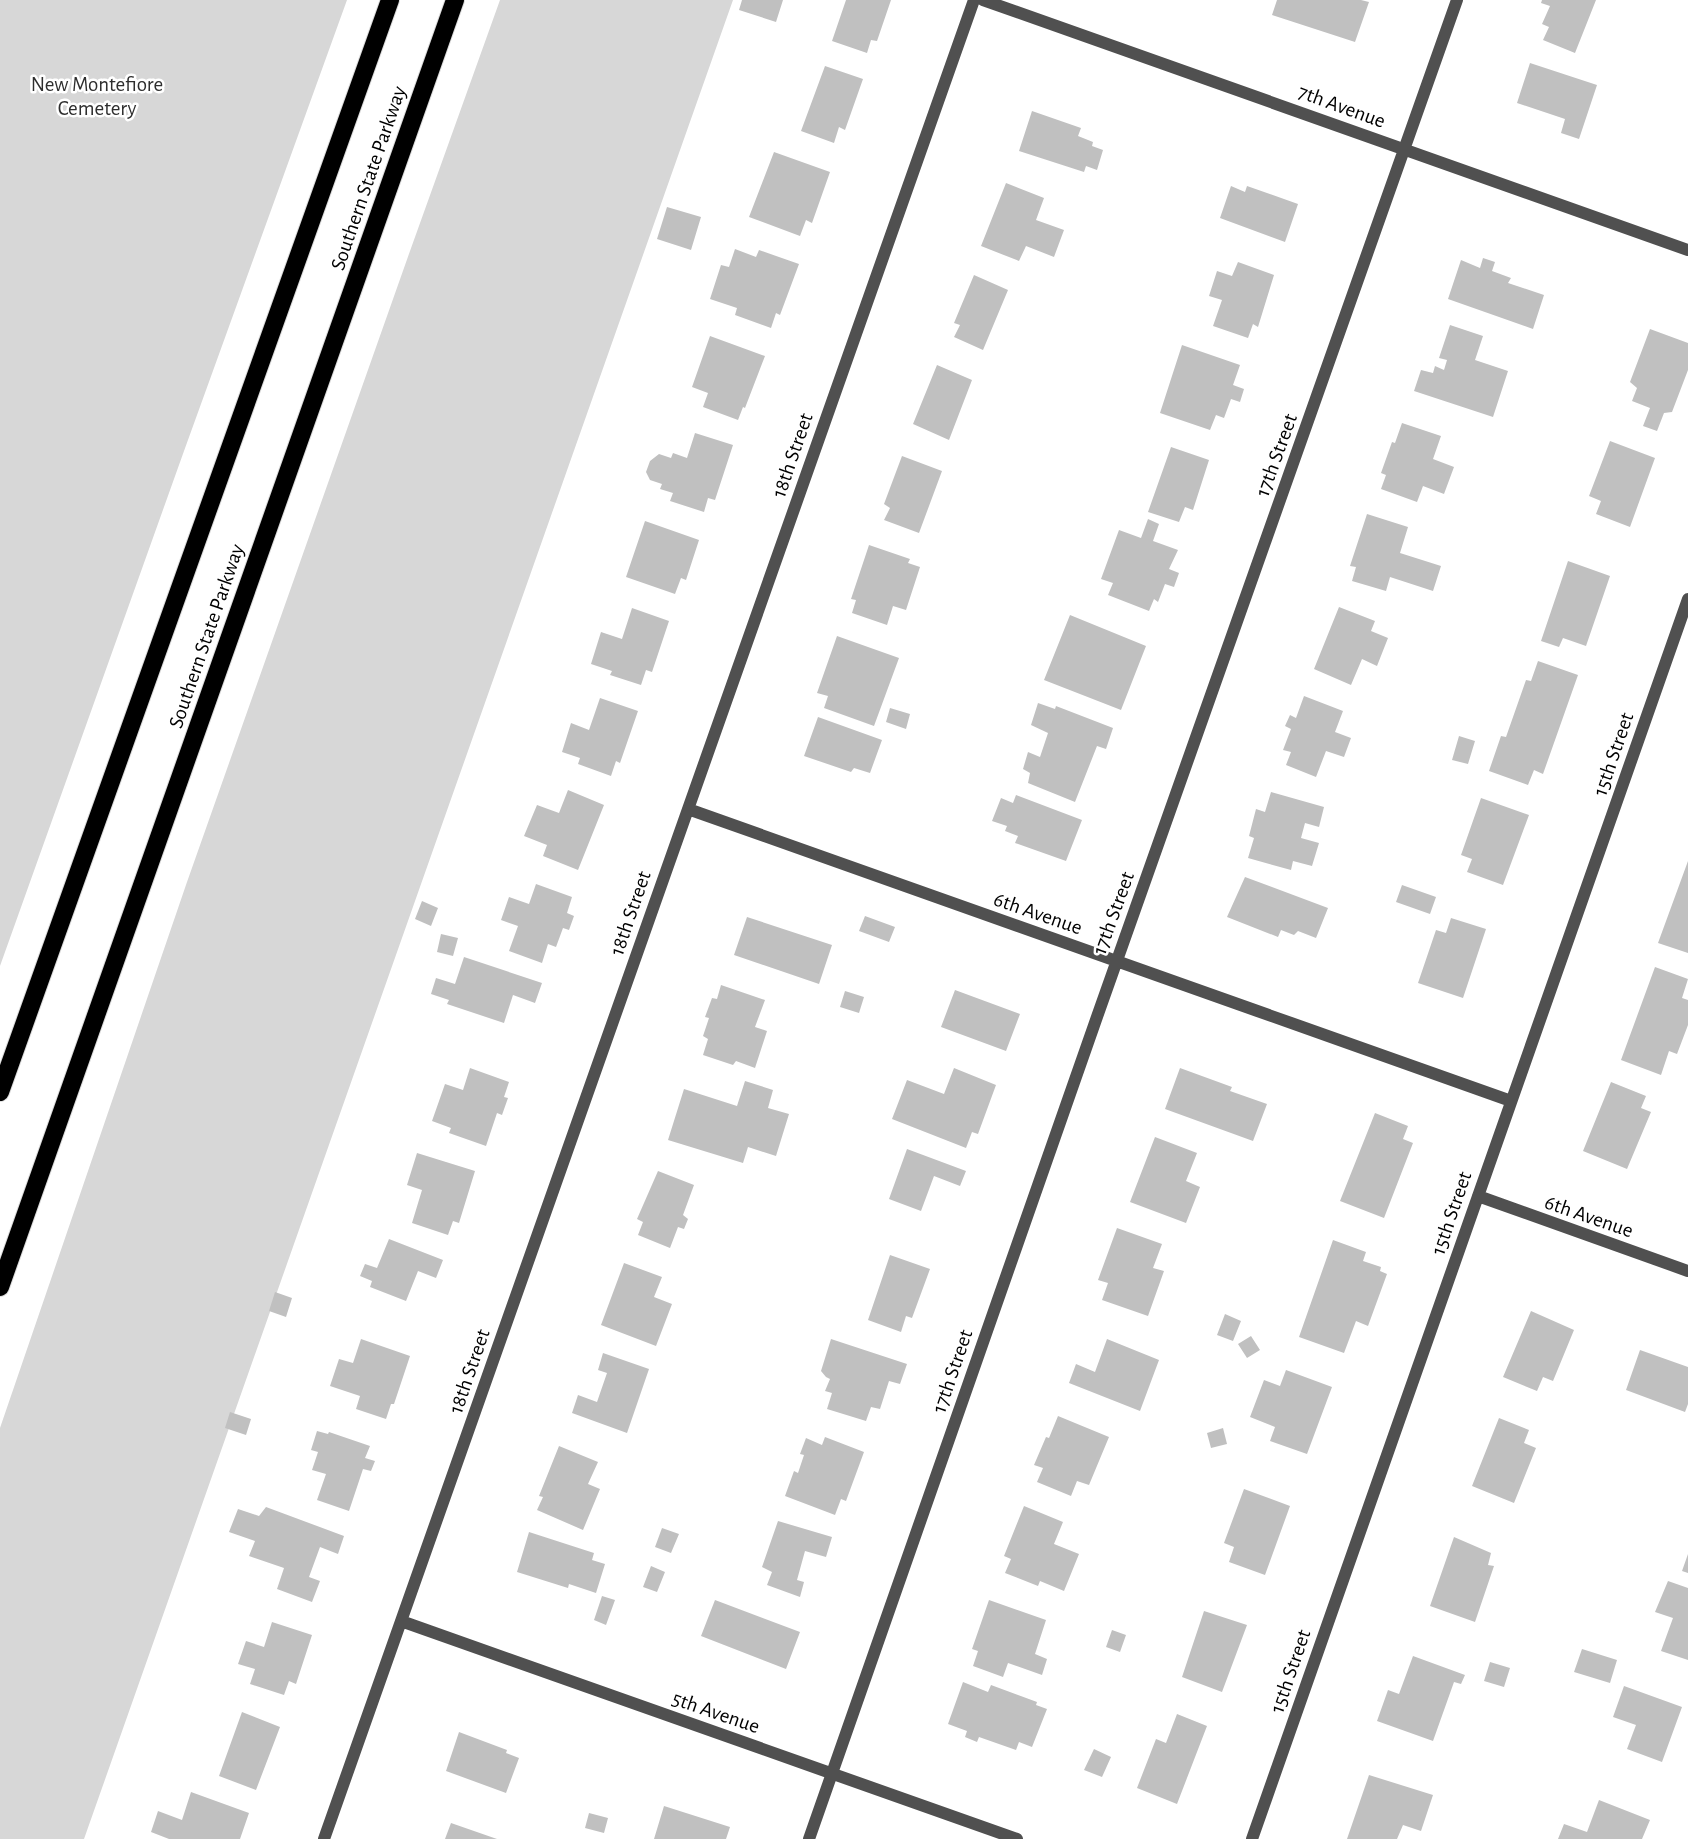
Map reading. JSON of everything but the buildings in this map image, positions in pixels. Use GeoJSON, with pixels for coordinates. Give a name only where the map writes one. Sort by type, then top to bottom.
{"type":"FeatureCollection","features":[{"type":"Feature","properties":{"kind":"highway","name":"Southern State Parkway"},"geometry":{"type":"LineString","coordinates":[[0,1092],[390,0]]}},
{"type":"Feature","properties":{"kind":"highway","name":"Southern State Parkway"},"geometry":{"type":"LineString","coordinates":[[0,1287],[455,0]]}},
{"type":"Feature","properties":{"kind":"street","name":"18th Street"},"geometry":{"type":"LineString","coordinates":[[324,1839],[974,0]]}},
{"type":"Feature","properties":{"kind":"street","name":"7th Avenue"},"geometry":{"type":"LineString","coordinates":[[983,0],[1688,250]]}},
{"type":"Feature","properties":{"kind":"street","name":"17th Street"},"geometry":{"type":"LineString","coordinates":[[809,1839],[1457,0]]}},
{"type":"Feature","properties":{"kind":"street","name":"15th Street"},"geometry":{"type":"LineString","coordinates":[[1252,1839],[1688,599]]}},
{"type":"Feature","properties":{"kind":"street","name":"6th Avenue"},"geometry":{"type":"LineString","coordinates":[[688,809],[1511,1101]]}},
{"type":"Feature","properties":{"kind":"street","name":"6th Avenue"},"geometry":{"type":"LineString","coordinates":[[1478,1196],[1688,1271]]}},
{"type":"Feature","properties":{"kind":"street","name":"5th Avenue"},"geometry":{"type":"LineString","coordinates":[[401,1621],[1017,1839]]}},
{"type":"Feature","properties":{"kind":"green space","name":"New Montefiore Cemetery"},"geometry":{"type":"Polygon","coordinates":[[[0,0],[347,0],[0,966],[0,0]]]}},
{"type":"Feature","properties":{"kind":"green space"},"geometry":{"type":"Polygon","coordinates":[[[500,0],[733,0],[84,1839],[0,1839],[0,1428],[187,882],[500,0]]]}}]}
